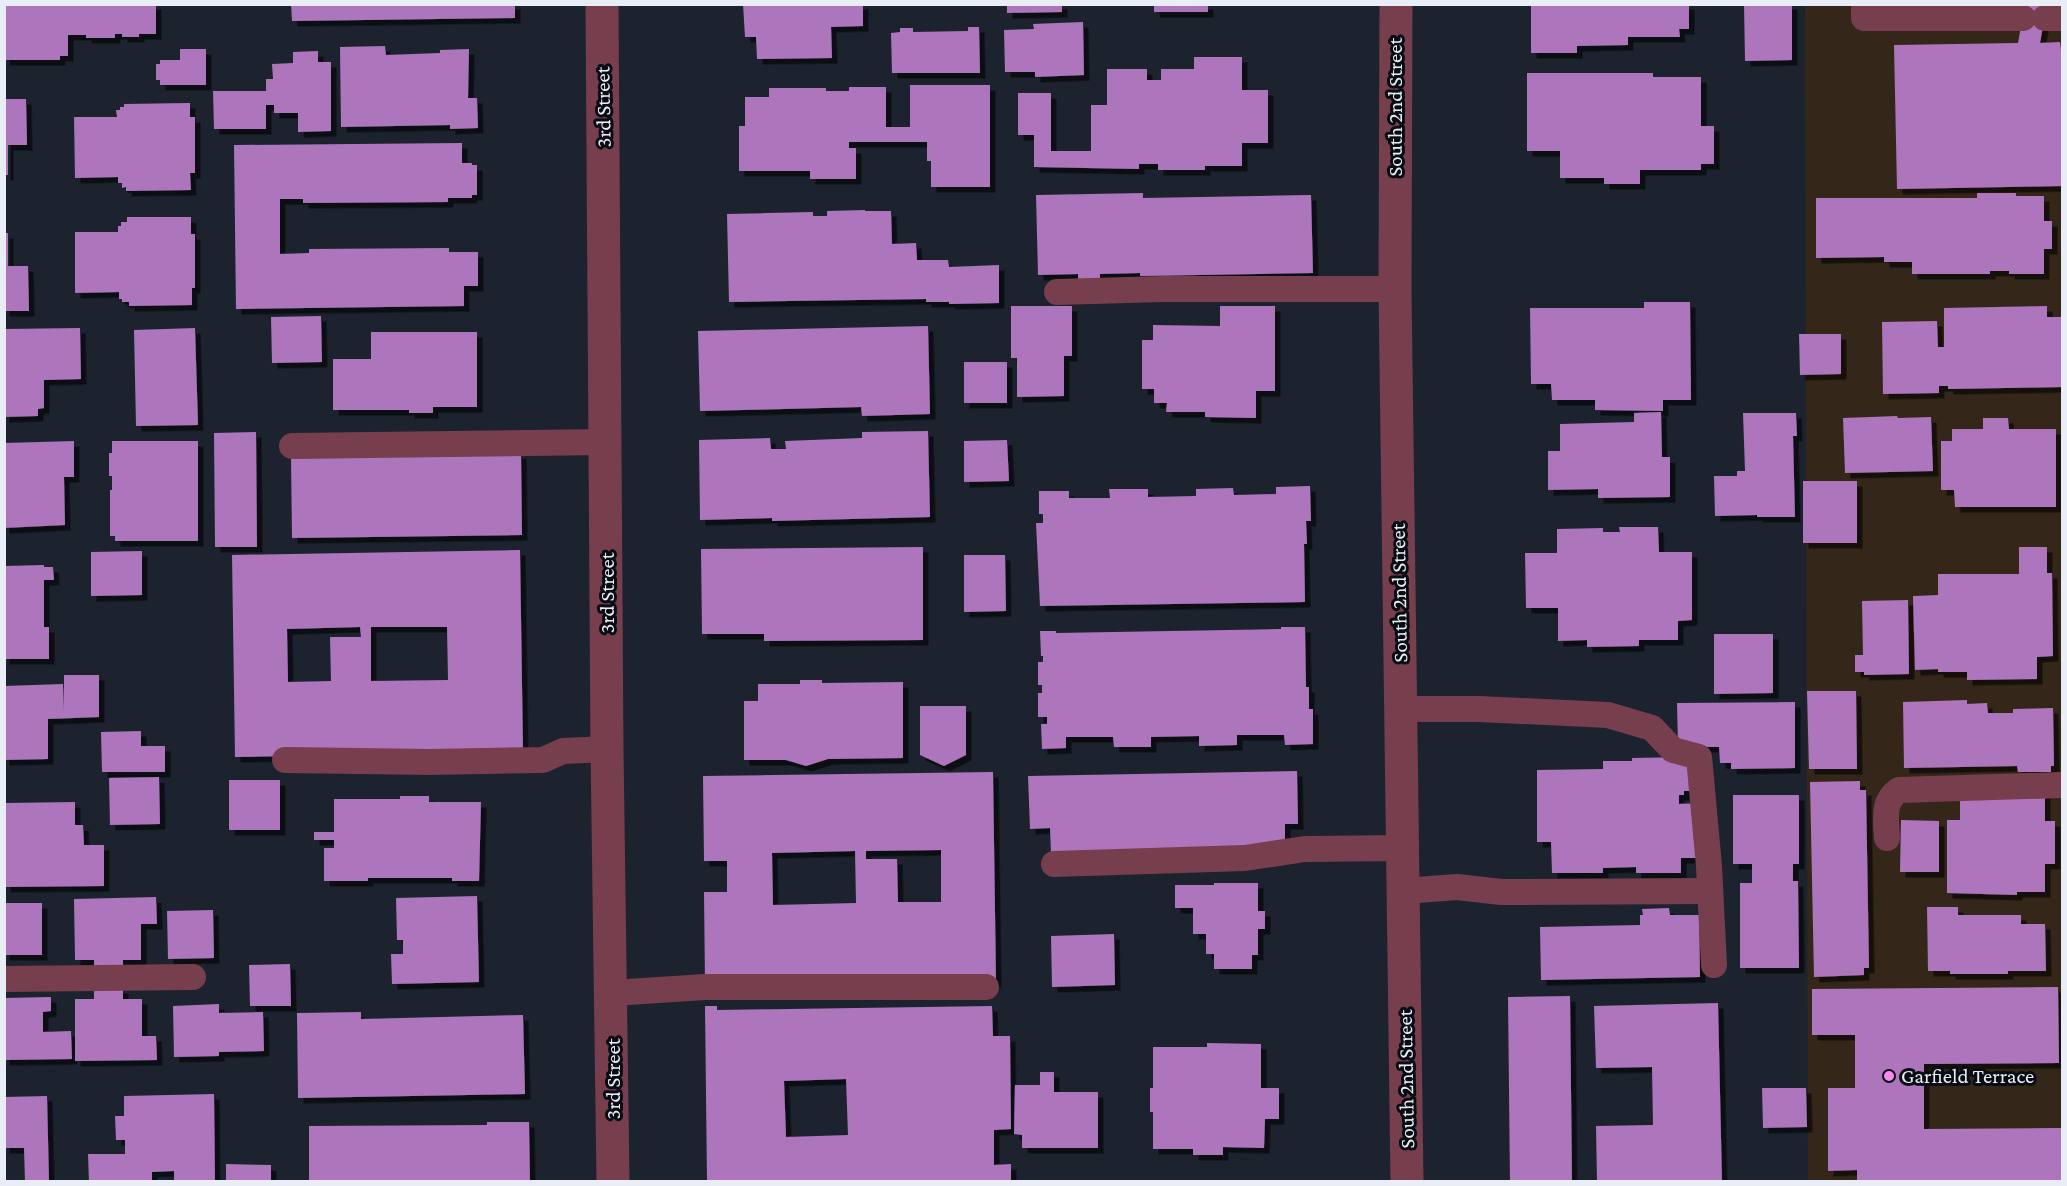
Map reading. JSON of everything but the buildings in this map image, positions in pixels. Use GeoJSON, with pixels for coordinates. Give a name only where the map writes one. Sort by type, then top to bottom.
{"type":"FeatureCollection","features":[{"type":"Feature","properties":{"kind":"street","name":"3rd Street"},"geometry":{"type":"LineString","coordinates":[[602,4],[613,1182]]}},
{"type":"Feature","properties":{"kind":"street","name":"South 2nd Street"},"geometry":{"type":"LineString","coordinates":[[1395,4],[1395,289],[1407,1182]]}},
{"type":"Feature","properties":{"kind":"lane"},"geometry":{"type":"LineString","coordinates":[[1864,4],[1864,18],[2043,18]]}},
{"type":"Feature","properties":{"kind":"lane"},"geometry":{"type":"LineString","coordinates":[[1057,292],[1162,289],[1395,289]]}},
{"type":"Feature","properties":{"kind":"lane"},"geometry":{"type":"LineString","coordinates":[[292,446],[606,442]]}},
{"type":"Feature","properties":{"kind":"lane"},"geometry":{"type":"LineString","coordinates":[[1400,710],[1491,710],[1608,715],[1653,728],[1673,750],[1699,757],[1714,965]]}},
{"type":"Feature","properties":{"kind":"lane"},"geometry":{"type":"LineString","coordinates":[[285,760],[430,762],[543,760],[563,751],[608,749]]}},
{"type":"Feature","properties":{"kind":"lane"},"geometry":{"type":"LineString","coordinates":[[1887,838],[1888,801],[1899,790],[2062,785]]}},
{"type":"Feature","properties":{"kind":"lane"},"geometry":{"type":"LineString","coordinates":[[1053,864],[1245,858],[1305,849],[1402,848]]}},
{"type":"Feature","properties":{"kind":"lane"},"geometry":{"type":"LineString","coordinates":[[1404,891],[1457,887],[1501,892],[1710,891]]}},
{"type":"Feature","properties":{"kind":"lane"},"geometry":{"type":"LineString","coordinates":[[4,979],[193,977]]}},
{"type":"Feature","properties":{"kind":"lane"},"geometry":{"type":"LineString","coordinates":[[612,993],[705,987],[986,987]]}},
{"type":"Feature","properties":{"kind":"shaded area"},"geometry":{"type":"Polygon","coordinates":[[[1805,5],[2062,5],[2062,1181],[1808,1181],[1805,5]]]}},
{"type":"Feature","properties":{"kind":"place","name":"Garfield Terrace"},"geometry":{"type":"Point","coordinates":[1889,1076]}}]}
